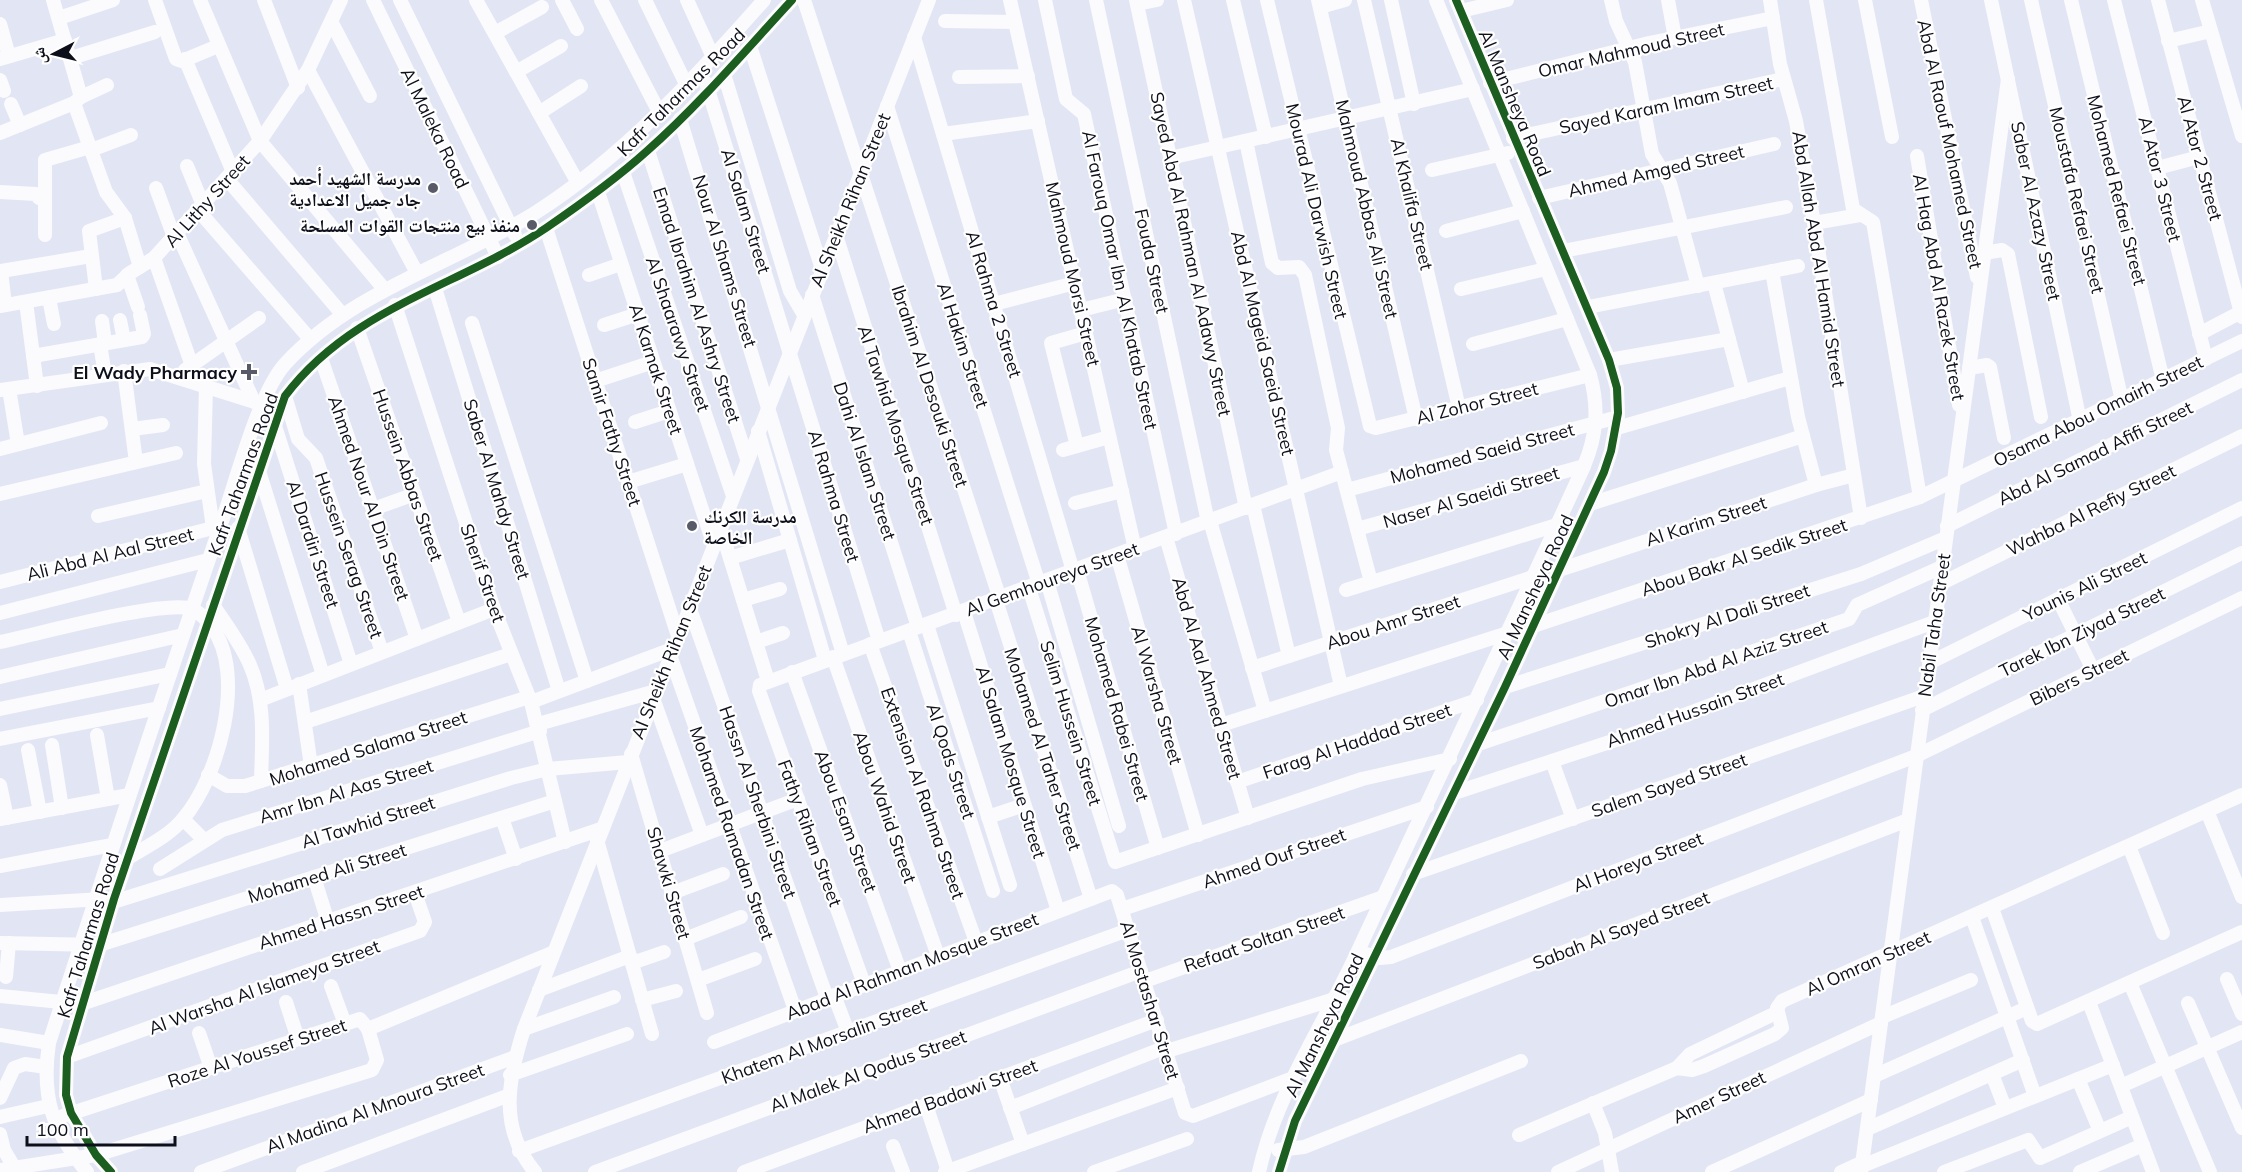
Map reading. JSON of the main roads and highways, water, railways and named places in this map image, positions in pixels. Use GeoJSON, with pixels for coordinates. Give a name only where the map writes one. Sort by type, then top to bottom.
{"type":"FeatureCollection","features":[{"type":"Feature","properties":{"kind":"place","name":"مدرسة الشهيد أحمد جاد جميل الاعدادية"},"geometry":{"type":"Point","coordinates":[433,188]}},
{"type":"Feature","properties":{"kind":"place","name":"منفذ بيع منتجات القوات المسلحة"},"geometry":{"type":"Point","coordinates":[532,225]}},
{"type":"Feature","properties":{"kind":"place","name":"El Wady Pharmacy"},"geometry":{"type":"Point","coordinates":[249,372]}},
{"type":"Feature","properties":{"kind":"place","name":"مدرسة الكرنك الخاصة"},"geometry":{"type":"Point","coordinates":[692,526]}}]}
